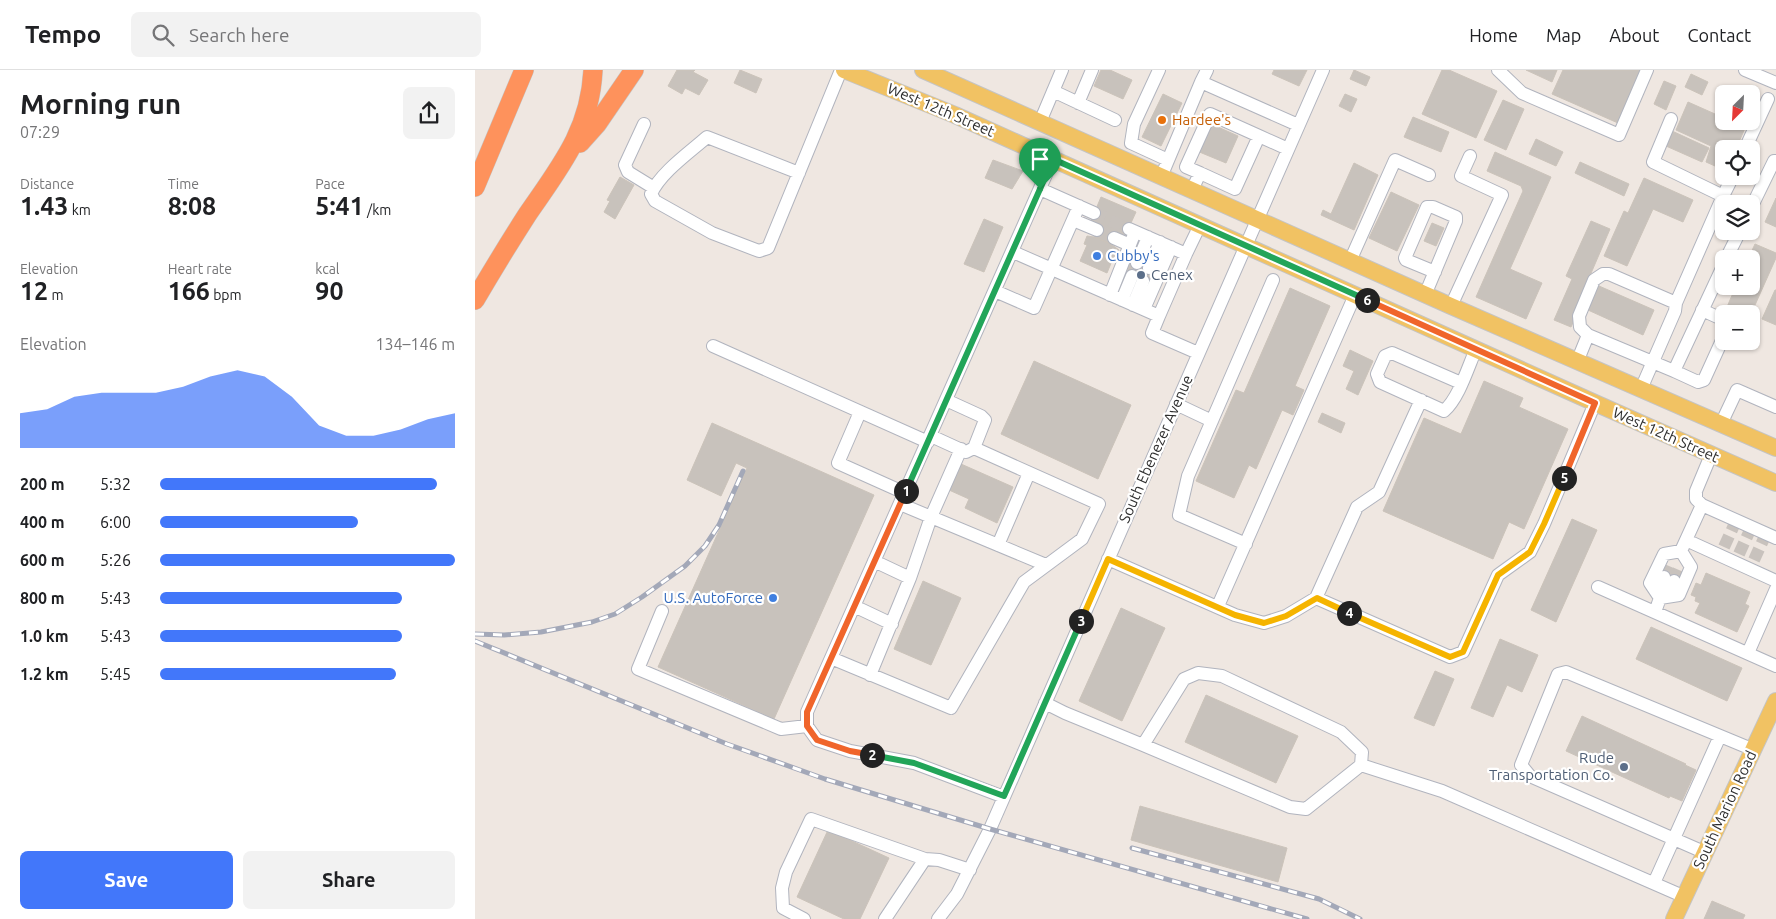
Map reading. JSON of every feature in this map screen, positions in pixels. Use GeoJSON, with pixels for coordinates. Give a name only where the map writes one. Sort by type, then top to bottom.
{"type":"FeatureCollection","features":[{"type":"Feature","properties":{"kind":"highway"},"geometry":{"type":"LineString","coordinates":[[475,186],[524,70]]}},
{"type":"Feature","properties":{"kind":"highway"},"geometry":{"type":"LineString","coordinates":[[475,300],[507,246],[569,154],[578,136],[591,94],[593,70]]}},
{"type":"Feature","properties":{"kind":"highway"},"geometry":{"type":"LineString","coordinates":[[569,154],[588,136],[634,70]]}},
{"type":"Feature","properties":{"kind":"main road","name":"West 12th Street"},"geometry":{"type":"LineString","coordinates":[[843,70],[955,115],[1776,483]]}},
{"type":"Feature","properties":{"kind":"main road","name":"West 12th Street"},"geometry":{"type":"LineString","coordinates":[[923,70],[1577,362],[1773,446]]}},
{"type":"Feature","properties":{"kind":"main road"},"geometry":{"type":"LineString","coordinates":[[1711,455],[1776,490]]}},
{"type":"Feature","properties":{"kind":"main road","name":"South Marion Road"},"geometry":{"type":"LineString","coordinates":[[1675,919],[1776,701]]}},
{"type":"Feature","properties":{"kind":"street"},"geometry":{"type":"LineString","coordinates":[[799,173],[707,137],[675,166],[654,188],[651,194],[655,201],[713,233],[759,251],[768,248],[843,70]]}},
{"type":"Feature","properties":{"kind":"street"},"geometry":{"type":"LineString","coordinates":[[1040,122],[1062,70]]}},
{"type":"Feature","properties":{"kind":"street"},"geometry":{"type":"LineString","coordinates":[[1077,103],[1092,70]]}},
{"type":"Feature","properties":{"kind":"street"},"geometry":{"type":"LineString","coordinates":[[1124,160],[1131,143],[1134,124],[1159,70]]}},
{"type":"Feature","properties":{"kind":"street"},"geometry":{"type":"LineString","coordinates":[[1161,176],[1207,70]]}},
{"type":"Feature","properties":{"kind":"street","name":"South Ebenezer Avenue"},"geometry":{"type":"LineString","coordinates":[[939,919],[957,894],[990,829],[1323,70]]}},
{"type":"Feature","properties":{"kind":"street"},"geometry":{"type":"LineString","coordinates":[[1498,70],[1522,93],[1619,135],[1647,70]]}},
{"type":"Feature","properties":{"kind":"street"},"geometry":{"type":"LineString","coordinates":[[1745,70],[1776,83]]}},
{"type":"Feature","properties":{"kind":"street"},"geometry":{"type":"LineString","coordinates":[[1201,82],[1298,125]]}},
{"type":"Feature","properties":{"kind":"street"},"geometry":{"type":"LineString","coordinates":[[1053,91],[1115,120]]}},
{"type":"Feature","properties":{"kind":"street"},"geometry":{"type":"LineString","coordinates":[[1749,140],[1769,99]]}},
{"type":"Feature","properties":{"kind":"street"},"geometry":{"type":"LineString","coordinates":[[1259,136],[1235,189],[1186,167],[1209,114],[1259,136],[1288,149]]}},
{"type":"Feature","properties":{"kind":"street"},"geometry":{"type":"LineString","coordinates":[[1671,118],[1653,162],[1721,195]]}},
{"type":"Feature","properties":{"kind":"street"},"geometry":{"type":"LineString","coordinates":[[644,124],[625,165],[628,172],[654,188]]}},
{"type":"Feature","properties":{"kind":"street"},"geometry":{"type":"LineString","coordinates":[[1131,143],[1168,160]]}},
{"type":"Feature","properties":{"kind":"street"},"geometry":{"type":"LineString","coordinates":[[1451,306],[1502,196],[1461,176],[1470,156]]}},
{"type":"Feature","properties":{"kind":"street"},"geometry":{"type":"LineString","coordinates":[[1004,796],[914,763],[850,751],[817,740],[807,726],[807,712],[1053,159]]}},
{"type":"Feature","properties":{"kind":"street"},"geometry":{"type":"LineString","coordinates":[[1350,261],[1395,160],[1429,175]]}},
{"type":"Feature","properties":{"kind":"street"},"geometry":{"type":"LineString","coordinates":[[1758,195],[1776,161]]}},
{"type":"Feature","properties":{"kind":"street"},"geometry":{"type":"LineString","coordinates":[[1192,190],[1200,173]]}},
{"type":"Feature","properties":{"kind":"street"},"geometry":{"type":"LineString","coordinates":[[1040,189],[1094,213]]}},
{"type":"Feature","properties":{"kind":"street"},"geometry":{"type":"LineString","coordinates":[[995,291],[1034,308],[1079,206]]}},
{"type":"Feature","properties":{"kind":"street"},"geometry":{"type":"LineString","coordinates":[[1425,294],[1435,272],[1456,221],[1456,216],[1433,207],[1427,207],[1405,258],[1435,272]]}},
{"type":"Feature","properties":{"kind":"street"},"geometry":{"type":"LineString","coordinates":[[1641,389],[1675,310],[1675,303],[1715,214]]}},
{"type":"Feature","properties":{"kind":"street"},"geometry":{"type":"LineString","coordinates":[[1073,220],[1097,230]]}},
{"type":"Feature","properties":{"kind":"street"},"geometry":{"type":"LineString","coordinates":[[1199,353],[1152,333],[1200,225]]}},
{"type":"Feature","properties":{"kind":"street"},"geometry":{"type":"LineString","coordinates":[[1127,302],[1132,230],[1186,254]]}},
{"type":"Feature","properties":{"kind":"street"},"geometry":{"type":"LineString","coordinates":[[1148,237],[1143,266],[1165,245]]}},
{"type":"Feature","properties":{"kind":"street"},"geometry":{"type":"LineString","coordinates":[[1114,238],[1130,245]]}},
{"type":"Feature","properties":{"kind":"street"},"geometry":{"type":"LineString","coordinates":[[1127,302],[1165,245]]}},
{"type":"Feature","properties":{"kind":"street"},"geometry":{"type":"LineString","coordinates":[[1013,252],[1159,316]]}},
{"type":"Feature","properties":{"kind":"street"},"geometry":{"type":"LineString","coordinates":[[1675,303],[1609,274],[1603,274],[1594,280],[1579,316],[1580,328],[1589,335],[1698,382],[1704,380],[1718,350]]}},
{"type":"Feature","properties":{"kind":"street"},"geometry":{"type":"LineString","coordinates":[[1127,302],[1137,279]]}},
{"type":"Feature","properties":{"kind":"street"},"geometry":{"type":"LineString","coordinates":[[1246,544],[1179,515],[1188,476],[1273,280]]}},
{"type":"Feature","properties":{"kind":"street"},"geometry":{"type":"LineString","coordinates":[[1674,371],[1715,282]]}},
{"type":"Feature","properties":{"kind":"street"},"geometry":{"type":"LineString","coordinates":[[1218,606],[1355,295]]}},
{"type":"Feature","properties":{"kind":"street"},"geometry":{"type":"LineString","coordinates":[[1701,310],[1715,316]]}},
{"type":"Feature","properties":{"kind":"street"},"geometry":{"type":"LineString","coordinates":[[1577,362],[1589,335]]}},
{"type":"Feature","properties":{"kind":"street"},"geometry":{"type":"LineString","coordinates":[[713,346],[860,412],[966,452],[974,448],[985,420],[981,416],[947,400]]}},
{"type":"Feature","properties":{"kind":"street"},"geometry":{"type":"LineString","coordinates":[[1461,383],[1392,353],[1385,356],[1377,374],[1380,382],[1444,411],[1451,405],[1461,383],[1476,349]]}},
{"type":"Feature","properties":{"kind":"street"},"geometry":{"type":"LineString","coordinates":[[1721,424],[1737,390],[1776,407]]}},
{"type":"Feature","properties":{"kind":"street"},"geometry":{"type":"LineString","coordinates":[[1108,559],[1235,615],[1264,623],[1286,616],[1317,598],[1357,507],[1379,492],[1421,400]]}},
{"type":"Feature","properties":{"kind":"street"},"geometry":{"type":"LineString","coordinates":[[1317,598],[1450,657],[1463,652],[1498,575],[1530,552],[1544,524],[1595,403]]}},
{"type":"Feature","properties":{"kind":"street"},"geometry":{"type":"LineString","coordinates":[[1176,404],[1212,421]]}},
{"type":"Feature","properties":{"kind":"street"},"geometry":{"type":"LineString","coordinates":[[860,412],[838,463],[903,498],[931,518],[1046,565]]}},
{"type":"Feature","properties":{"kind":"street"},"geometry":{"type":"LineString","coordinates":[[831,658],[951,708],[1024,582],[1082,539],[1099,504],[974,448]]}},
{"type":"Feature","properties":{"kind":"street"},"geometry":{"type":"LineString","coordinates":[[870,675],[910,578],[931,518],[961,449]]}},
{"type":"Feature","properties":{"kind":"street"},"geometry":{"type":"LineString","coordinates":[[1711,455],[1696,491],[1696,499],[1702,505],[1735,522],[1769,536]]}},
{"type":"Feature","properties":{"kind":"street"},"geometry":{"type":"LineString","coordinates":[[998,545],[1029,473]]}},
{"type":"Feature","properties":{"kind":"street"},"geometry":{"type":"LineString","coordinates":[[1679,555],[1702,505]]}},
{"type":"Feature","properties":{"kind":"street"},"geometry":{"type":"LineString","coordinates":[[1662,596],[1651,582],[1664,554],[1679,555],[1722,551],[1752,565],[1776,581]]}},
{"type":"Feature","properties":{"kind":"street"},"geometry":{"type":"LineString","coordinates":[[1662,596],[1679,595],[1691,567],[1679,555]]}},
{"type":"Feature","properties":{"kind":"street"},"geometry":{"type":"LineString","coordinates":[[874,561],[910,578]]}},
{"type":"Feature","properties":{"kind":"street"},"geometry":{"type":"LineString","coordinates":[[1655,612],[1669,579]]}},
{"type":"Feature","properties":{"kind":"street"},"geometry":{"type":"LineString","coordinates":[[1598,587],[1776,666]]}},
{"type":"Feature","properties":{"kind":"street"},"geometry":{"type":"LineString","coordinates":[[1747,654],[1776,589]]}},
{"type":"Feature","properties":{"kind":"street"},"geometry":{"type":"LineString","coordinates":[[854,606],[892,624]]}},
{"type":"Feature","properties":{"kind":"street"},"geometry":{"type":"LineString","coordinates":[[662,610],[638,669],[781,729],[807,726]]}},
{"type":"Feature","properties":{"kind":"street"},"geometry":{"type":"LineString","coordinates":[[1706,852],[1529,776],[1521,765],[1558,674],[1566,672],[1754,750]]}},
{"type":"Feature","properties":{"kind":"street"},"geometry":{"type":"LineString","coordinates":[[1045,702],[1065,713],[1290,807],[1306,808],[1361,765],[1362,752],[1341,732],[1222,676],[1199,673],[1184,679],[1143,744]]}},
{"type":"Feature","properties":{"kind":"street"},"geometry":{"type":"LineString","coordinates":[[1654,883],[1720,736]]}},
{"type":"Feature","properties":{"kind":"street"},"geometry":{"type":"LineString","coordinates":[[1361,765],[1442,791],[1685,897]]}},
{"type":"Feature","properties":{"kind":"street"},"geometry":{"type":"LineString","coordinates":[[804,919],[783,908],[782,888],[786,872],[811,819],[925,859],[939,860],[970,870]]}},
{"type":"Feature","properties":{"kind":"street"},"geometry":{"type":"LineString","coordinates":[[885,919],[925,859]]}},
{"type":"Feature","properties":{"kind":"building"},"geometry":{"type":"Polygon","coordinates":[[[677,70],[695,70],[693,72],[708,80],[699,95],[685,88],[682,94],[668,86],[677,70]]]}},
{"type":"Feature","properties":{"kind":"building"},"geometry":{"type":"Polygon","coordinates":[[[740,70],[762,79],[756,93],[734,83],[740,70]]]}},
{"type":"Feature","properties":{"kind":"building"},"geometry":{"type":"Polygon","coordinates":[[[1101,70],[1110,70],[1132,80],[1123,99],[1094,86],[1101,70]]]}},
{"type":"Feature","properties":{"kind":"building"},"geometry":{"type":"Polygon","coordinates":[[[1274,70],[1307,70],[1299,86],[1272,74],[1274,70]]]}},
{"type":"Feature","properties":{"kind":"building"},"geometry":{"type":"Polygon","coordinates":[[[1354,70],[1370,77],[1366,86],[1350,79],[1354,70]]]}},
{"type":"Feature","properties":{"kind":"building"},"geometry":{"type":"Polygon","coordinates":[[[1442,70],[1449,70],[1497,91],[1476,138],[1422,114],[1442,70]]]}},
{"type":"Feature","properties":{"kind":"building"},"geometry":{"type":"Polygon","coordinates":[[[1526,70],[1557,70],[1552,82],[1526,70]]]}},
{"type":"Feature","properties":{"kind":"building"},"geometry":{"type":"Polygon","coordinates":[[[1563,70],[1642,70],[1618,123],[1552,94],[1563,70]]]}},
{"type":"Feature","properties":{"kind":"building"},"geometry":{"type":"Polygon","coordinates":[[[1691,74],[1708,82],[1702,95],[1685,87],[1691,74]]]}},
{"type":"Feature","properties":{"kind":"building"},"geometry":{"type":"Polygon","coordinates":[[[1664,81],[1676,86],[1666,110],[1654,104],[1664,81]]]}},
{"type":"Feature","properties":{"kind":"building","name":"Hardee's"},"geometry":{"type":"Polygon","coordinates":[[[1163,94],[1182,103],[1161,146],[1142,137],[1163,94]]]}},
{"type":"Feature","properties":{"kind":"building"},"geometry":{"type":"Polygon","coordinates":[[[1345,94],[1357,99],[1351,112],[1339,106],[1345,94]]]}},
{"type":"Feature","properties":{"kind":"building"},"geometry":{"type":"Polygon","coordinates":[[[1503,100],[1524,109],[1506,150],[1484,140],[1503,100]]]}},
{"type":"Feature","properties":{"kind":"building"},"geometry":{"type":"Polygon","coordinates":[[[1688,102],[1715,114],[1715,130],[1744,130],[1740,140],[1715,140],[1715,166],[1706,162],[1711,146],[1676,130],[1688,102]]]}},
{"type":"Feature","properties":{"kind":"building"},"geometry":{"type":"Polygon","coordinates":[[[1413,117],[1449,132],[1441,152],[1404,137],[1413,117]]]}},
{"type":"Feature","properties":{"kind":"building"},"geometry":{"type":"Polygon","coordinates":[[[1209,123],[1238,136],[1226,163],[1197,151],[1209,123]]]}},
{"type":"Feature","properties":{"kind":"building"},"geometry":{"type":"Polygon","coordinates":[[[1672,131],[1709,148],[1702,162],[1666,146],[1672,131]]]}},
{"type":"Feature","properties":{"kind":"building"},"geometry":{"type":"Polygon","coordinates":[[[1536,139],[1563,152],[1556,166],[1529,154],[1536,139]]]}},
{"type":"Feature","properties":{"kind":"building"},"geometry":{"type":"Polygon","coordinates":[[[1495,152],[1551,177],[1510,269],[1542,283],[1526,319],[1476,297],[1523,191],[1521,186],[1487,171],[1495,152]]]}},
{"type":"Feature","properties":{"kind":"building"},"geometry":{"type":"Polygon","coordinates":[[[993,160],[1023,171],[1012,189],[985,178],[993,160]]]}},
{"type":"Feature","properties":{"kind":"building"},"geometry":{"type":"Polygon","coordinates":[[[1580,162],[1629,184],[1624,196],[1575,173],[1580,162]]]}},
{"type":"Feature","properties":{"kind":"building"},"geometry":{"type":"Polygon","coordinates":[[[1354,163],[1378,175],[1354,230],[1321,215],[1323,210],[1331,214],[1354,163]]]}},
{"type":"Feature","properties":{"kind":"building"},"geometry":{"type":"Polygon","coordinates":[[[620,177],[634,185],[615,219],[604,212],[610,201],[607,200],[620,177]]]}},
{"type":"Feature","properties":{"kind":"building"},"geometry":{"type":"Polygon","coordinates":[[[1644,178],[1693,200],[1683,222],[1653,209],[1627,266],[1604,256],[1624,211],[1628,213],[1644,178]]]}},
{"type":"Feature","properties":{"kind":"building"},"geometry":{"type":"Polygon","coordinates":[[[1391,192],[1419,205],[1397,251],[1369,238],[1391,192]]]}},
{"type":"Feature","properties":{"kind":"building"},"geometry":{"type":"Polygon","coordinates":[[[1101,197],[1136,212],[1125,236],[1117,232],[1111,244],[1094,237],[1099,225],[1091,221],[1101,197]]]}},
{"type":"Feature","properties":{"kind":"building"},"geometry":{"type":"Polygon","coordinates":[[[1776,198],[1776,227],[1765,222],[1776,198]]]}},
{"type":"Feature","properties":{"kind":"building"},"geometry":{"type":"Polygon","coordinates":[[[984,219],[1003,227],[984,272],[964,264],[984,219]]]}},
{"type":"Feature","properties":{"kind":"building"},"geometry":{"type":"Polygon","coordinates":[[[1591,221],[1610,229],[1586,285],[1589,286],[1571,327],[1554,320],[1572,279],[1566,276],[1591,221]]]}},
{"type":"Feature","properties":{"kind":"building"},"geometry":{"type":"Polygon","coordinates":[[[1432,223],[1444,228],[1436,246],[1424,241],[1432,223]]]}},
{"type":"Feature","properties":{"kind":"building"},"geometry":{"type":"Polygon","coordinates":[[[1087,236],[1111,244],[1119,250],[1116,257],[1114,256],[1107,273],[1080,261],[1087,245],[1084,244],[1087,236]]]}},
{"type":"Feature","properties":{"kind":"building"},"geometry":{"type":"Polygon","coordinates":[[[1755,244],[1776,253],[1776,258],[1760,294],[1760,250],[1752,250],[1755,244]]]}},
{"type":"Feature","properties":{"kind":"building"},"geometry":{"type":"Polygon","coordinates":[[[1131,261],[1158,273],[1153,285],[1126,274],[1131,261]]]}},
{"type":"Feature","properties":{"kind":"building"},"geometry":{"type":"Polygon","coordinates":[[[1599,286],[1654,310],[1643,335],[1588,310],[1599,286]]]}},
{"type":"Feature","properties":{"kind":"building"},"geometry":{"type":"Polygon","coordinates":[[[1290,288],[1330,306],[1295,386],[1304,390],[1293,415],[1282,410],[1256,469],[1249,465],[1234,498],[1196,481],[1236,390],[1244,393],[1290,288]]]}},
{"type":"Feature","properties":{"kind":"building"},"geometry":{"type":"Polygon","coordinates":[[[1776,290],[1776,325],[1762,319],[1776,290]]]}},
{"type":"Feature","properties":{"kind":"building"},"geometry":{"type":"Polygon","coordinates":[[[1732,295],[1759,295],[1755,305],[1728,305],[1732,295]]]}},
{"type":"Feature","properties":{"kind":"building"},"geometry":{"type":"Polygon","coordinates":[[[1350,350],[1373,361],[1358,395],[1346,389],[1354,371],[1343,366],[1350,350]]]}},
{"type":"Feature","properties":{"kind":"building"},"geometry":{"type":"Polygon","coordinates":[[[1034,361],[1131,405],[1098,479],[1001,434],[1034,361]]]}},
{"type":"Feature","properties":{"kind":"building"},"geometry":{"type":"Polygon","coordinates":[[[1484,381],[1523,398],[1519,407],[1568,429],[1524,529],[1509,522],[1493,559],[1383,511],[1424,418],[1461,434],[1484,381]]]}},
{"type":"Feature","properties":{"kind":"building"},"geometry":{"type":"Polygon","coordinates":[[[1322,413],[1345,423],[1341,433],[1318,422],[1322,413]]]}},
{"type":"Feature","properties":{"kind":"building"},"geometry":{"type":"Polygon","coordinates":[[[712,423],[874,495],[774,719],[658,667],[747,468],[736,463],[721,496],[687,480],[712,423]]]}},
{"type":"Feature","properties":{"kind":"building"},"geometry":{"type":"Polygon","coordinates":[[[961,464],[1013,487],[997,523],[965,508],[969,499],[949,490],[961,464]]]}},
{"type":"Feature","properties":{"kind":"building"},"geometry":{"type":"Polygon","coordinates":[[[1572,519],[1597,530],[1556,622],[1531,610],[1572,519]]]}},
{"type":"Feature","properties":{"kind":"building"},"geometry":{"type":"Polygon","coordinates":[[[1706,573],[1750,592],[1745,604],[1749,606],[1737,632],[1695,613],[1700,603],[1695,601],[1696,597],[1691,595],[1696,583],[1701,585],[1706,573]]]}},
{"type":"Feature","properties":{"kind":"building"},"geometry":{"type":"Polygon","coordinates":[[[923,581],[961,598],[931,665],[894,649],[923,581]]]}},
{"type":"Feature","properties":{"kind":"building"},"geometry":{"type":"Polygon","coordinates":[[[1121,608],[1165,628],[1122,721],[1079,701],[1121,608]]]}},
{"type":"Feature","properties":{"kind":"building"},"geometry":{"type":"Polygon","coordinates":[[[1651,627],[1742,668],[1727,701],[1636,659],[1651,627]]]}},
{"type":"Feature","properties":{"kind":"building"},"geometry":{"type":"Polygon","coordinates":[[[1500,639],[1538,655],[1522,692],[1507,685],[1493,717],[1471,708],[1500,639]]]}},
{"type":"Feature","properties":{"kind":"building"},"geometry":{"type":"Polygon","coordinates":[[[1435,671],[1454,679],[1434,726],[1414,718],[1435,671]]]}},
{"type":"Feature","properties":{"kind":"building"},"geometry":{"type":"Polygon","coordinates":[[[1206,695],[1298,736],[1276,783],[1185,742],[1206,695]]]}},
{"type":"Feature","properties":{"kind":"building"},"geometry":{"type":"Polygon","coordinates":[[[1582,716],[1696,770],[1682,801],[1670,796],[1669,798],[1566,751],[1582,716]]]}},
{"type":"Feature","properties":{"kind":"building"},"geometry":{"type":"Polygon","coordinates":[[[1140,806],[1287,848],[1278,882],[1131,840],[1140,806]]]}},
{"type":"Feature","properties":{"kind":"building"},"geometry":{"type":"Polygon","coordinates":[[[828,830],[889,858],[860,919],[844,919],[797,897],[828,830]]]}},
{"type":"Feature","properties":{"kind":"building"},"geometry":{"type":"Polygon","coordinates":[[[1712,901],[1745,915],[1743,919],[1704,919],[1712,901]]]}},
{"type":"Feature","properties":{"kind":"tunnel"},"geometry":{"type":"LineString","coordinates":[[1094,213],[1129,229]]}},
{"type":"Feature","properties":{"kind":"tunnel"},"geometry":{"type":"LineString","coordinates":[[1097,230],[1114,238]]}},
{"type":"Feature","properties":{"kind":"tunnel"},"geometry":{"type":"LineString","coordinates":[[1724,547],[1735,523]]}},
{"type":"Feature","properties":{"kind":"tunnel"},"geometry":{"type":"LineString","coordinates":[[1739,554],[1750,530]]}},
{"type":"Feature","properties":{"kind":"tunnel"},"geometry":{"type":"LineString","coordinates":[[1754,560],[1765,536]]}},
{"type":"Feature","properties":{"kind":"tunnel"},"geometry":{"type":"LineString","coordinates":[[1664,577],[1670,563]]}},
{"type":"Feature","properties":{"kind":"tunnel"},"geometry":{"type":"LineString","coordinates":[[1674,581],[1680,567]]}},
{"type":"Feature","properties":{"kind":"railway"},"geometry":{"type":"LineString","coordinates":[[475,634],[504,635],[541,632],[592,622],[615,614],[685,566],[705,546],[719,525],[743,471]]}},
{"type":"Feature","properties":{"kind":"railway"},"geometry":{"type":"LineString","coordinates":[[475,641],[727,744],[825,779],[990,829],[1307,919]]}},
{"type":"Feature","properties":{"kind":"railway"},"geometry":{"type":"LineString","coordinates":[[1132,848],[1319,899],[1360,919]]}},
{"type":"Feature","properties":{"kind":"place","name":"Hardee's"},"geometry":{"type":"Point","coordinates":[1162,120]}},
{"type":"Feature","properties":{"kind":"place","name":"Cubby's"},"geometry":{"type":"Point","coordinates":[1097,256]}},
{"type":"Feature","properties":{"kind":"place","name":"Cenex"},"geometry":{"type":"Point","coordinates":[1141,275]}},
{"type":"Feature","properties":{"kind":"place","name":"U.S. AutoForce"},"geometry":{"type":"Point","coordinates":[773,598]}},
{"type":"Feature","properties":{"kind":"place","name":"Rude Transportation Co."},"geometry":{"type":"Point","coordinates":[1624,767]}},
{"type":"Feature","properties":{"kind":"route"},"geometry":{"type":"LineString","coordinates":[[1053,159],[1595,403],[1544,524],[1530,552],[1498,575],[1463,652],[1450,657],[1317,598],[1286,616],[1264,623],[1235,615],[1108,559],[1004,796],[914,763],[850,751],[817,740],[807,726],[807,712],[1040,189],[1053,159]]}}]}
